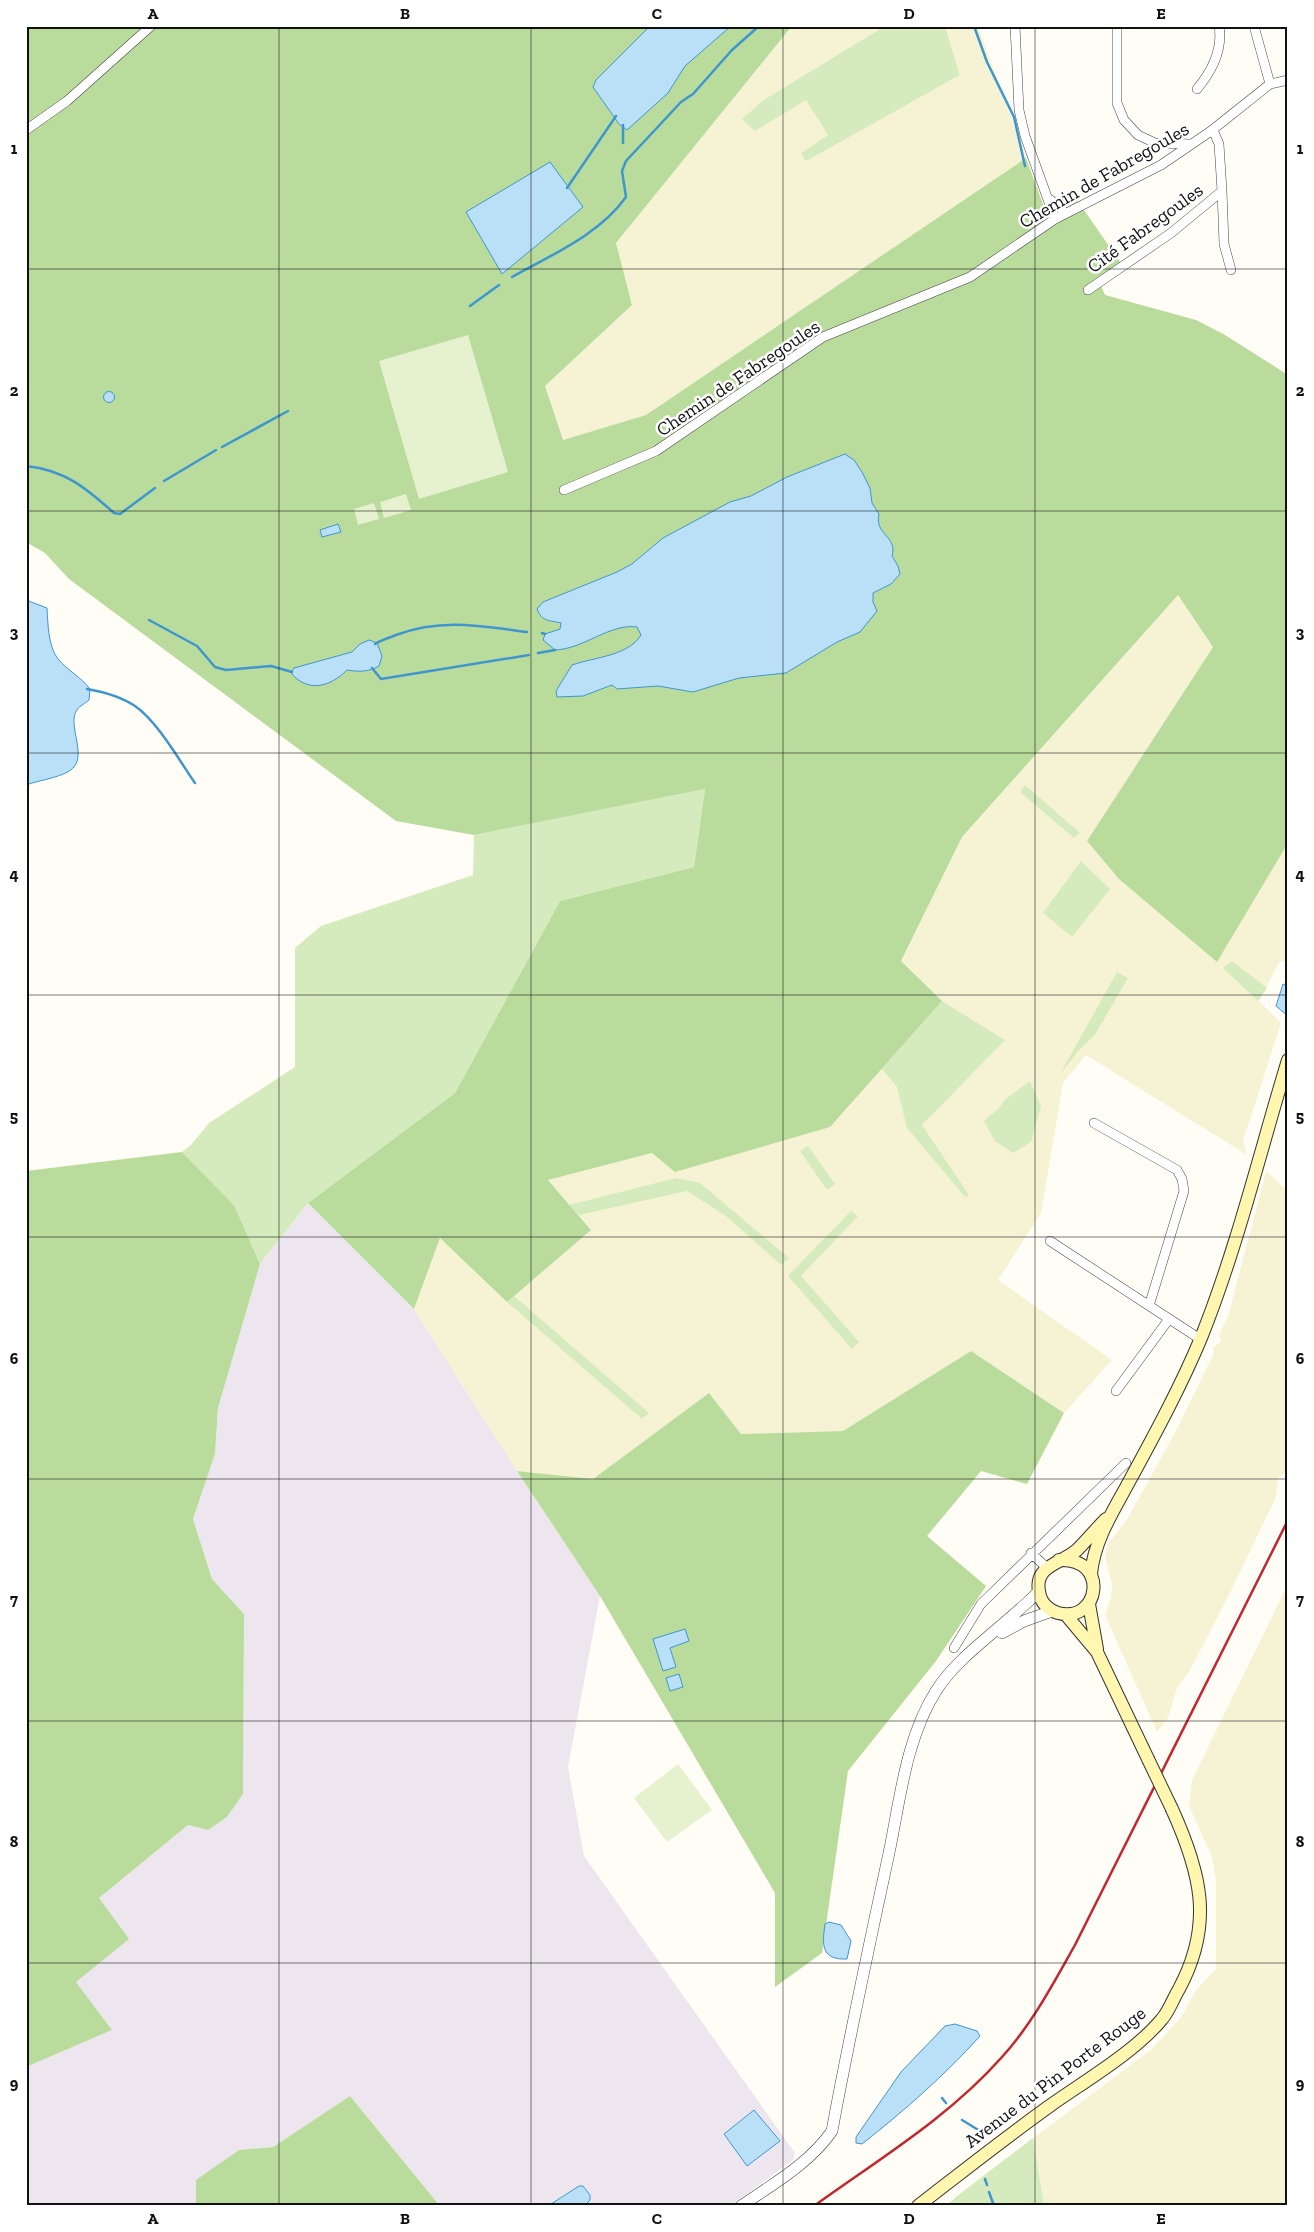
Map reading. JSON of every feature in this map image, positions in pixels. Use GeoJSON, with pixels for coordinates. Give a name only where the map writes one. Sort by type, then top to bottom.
{"type":"FeatureCollection","features":[{"type":"Feature","properties":{"kind":"main road"},"geometry":{"type":"LineString","coordinates":[[1112,1513],[1075,1552],[1046,1568],[1039,1580],[1039,1592],[1044,1604],[1052,1611],[1066,1615],[1079,1612],[1089,1604],[1094,1587],[1091,1574],[1095,1553],[1112,1513],[1162,1418],[1200,1339],[1224,1273],[1288,1060]]}},
{"type":"Feature","properties":{"kind":"main road"},"geometry":{"type":"LineString","coordinates":[[1060,1560],[1078,1561],[1091,1574]]}},
{"type":"Feature","properties":{"kind":"main road","name":"Avenue du Pin Porte Rouge"},"geometry":{"type":"LineString","coordinates":[[1089,1604],[1097,1652]]}},
{"type":"Feature","properties":{"kind":"main road","name":"Avenue du Pin Porte Rouge"},"geometry":{"type":"LineString","coordinates":[[918,2206],[1010,2134],[1117,2058],[1162,2019],[1192,1966],[1199,1932],[1199,1882],[1189,1847],[1097,1652],[1066,1615]]}},
{"type":"Feature","properties":{"kind":"street"},"geometry":{"type":"LineString","coordinates":[[26,130],[67,101],[151,26]]}},
{"type":"Feature","properties":{"kind":"street"},"geometry":{"type":"LineString","coordinates":[[1015,26],[1019,110],[1025,136],[1055,219]]}},
{"type":"Feature","properties":{"kind":"street"},"geometry":{"type":"LineString","coordinates":[[1117,26],[1117,103],[1124,120],[1138,135],[1155,143],[1192,144]]}},
{"type":"Feature","properties":{"kind":"street"},"geometry":{"type":"LineString","coordinates":[[1197,89],[1210,74],[1218,54],[1219,26]]}},
{"type":"Feature","properties":{"kind":"street"},"geometry":{"type":"LineString","coordinates":[[1254,26],[1270,84]]}},
{"type":"Feature","properties":{"kind":"street","name":"Chemin de Fabregoules"},"geometry":{"type":"LineString","coordinates":[[564,490],[656,451],[823,337],[970,277],[1055,219],[1161,165],[1213,130],[1270,84],[1288,80]]}},
{"type":"Feature","properties":{"kind":"street","name":"Cité Fabregoules"},"geometry":{"type":"LineString","coordinates":[[1213,130],[1219,144],[1224,244],[1231,270]]}},
{"type":"Feature","properties":{"kind":"street","name":"Cité Fabregoules"},"geometry":{"type":"LineString","coordinates":[[1088,290],[1170,233],[1222,191]]}},
{"type":"Feature","properties":{"kind":"street"},"geometry":{"type":"LineString","coordinates":[[1048,198],[1061,208],[1064,214]]}},
{"type":"Feature","properties":{"kind":"street"},"geometry":{"type":"LineString","coordinates":[[1094,1123],[1177,1170],[1182,1179],[1184,1190],[1150,1306]]}},
{"type":"Feature","properties":{"kind":"street"},"geometry":{"type":"LineString","coordinates":[[1050,1241],[1200,1339]]}},
{"type":"Feature","properties":{"kind":"street"},"geometry":{"type":"LineString","coordinates":[[1116,1391],[1169,1319]]}},
{"type":"Feature","properties":{"kind":"street"},"geometry":{"type":"LineString","coordinates":[[954,1648],[981,1604],[1031,1553],[1126,1463]]}},
{"type":"Feature","properties":{"kind":"street"},"geometry":{"type":"LineString","coordinates":[[1031,1553],[1046,1568]]}},
{"type":"Feature","properties":{"kind":"street"},"geometry":{"type":"LineString","coordinates":[[741,2206],[823,2144],[832,2131],[851,2028],[910,1752],[936,1690],[955,1667],[1020,1612],[1039,1592]]}},
{"type":"Feature","properties":{"kind":"street"},"geometry":{"type":"LineString","coordinates":[[979,1646],[1024,1621],[1052,1611]]}},
{"type":"Feature","properties":{"kind":"shaded area"},"geometry":{"type":"Polygon","coordinates":[[[792,26],[885,26],[765,99],[743,119],[755,130],[806,99],[828,135],[801,153],[806,160],[960,75],[945,26],[978,26],[1026,158],[646,415],[563,440],[545,386],[632,305],[616,243],[792,26]]]}},
{"type":"Feature","properties":{"kind":"shaded area"},"geometry":{"type":"Polygon","coordinates":[[[1178,595],[1213,647],[1087,841],[1217,961],[1288,843],[1288,962],[1280,961],[1259,1001],[1281,1023],[1243,1141],[1247,1155],[1086,1055],[1063,1083],[1041,1213],[998,1280],[1112,1360],[1064,1413],[971,1351],[843,1431],[741,1434],[709,1393],[593,1479],[517,1471],[414,1309],[440,1238],[591,1229],[548,1180],[653,1153],[942,1001],[901,961],[962,837],[1178,595]]]}},
{"type":"Feature","properties":{"kind":"shaded area"},"geometry":{"type":"Polygon","coordinates":[[[1266,1171],[1288,1191],[1288,1471],[1278,1478],[1276,1497],[1227,1599],[1189,1672],[1177,1688],[1168,1718],[1157,1732],[1105,1615],[1111,1598],[1112,1584],[1105,1557],[1108,1544],[1128,1518],[1179,1425],[1214,1353],[1213,1348],[1221,1342],[1219,1336],[1229,1313],[1266,1171]]]}},
{"type":"Feature","properties":{"kind":"shaded area"},"geometry":{"type":"Polygon","coordinates":[[[308,1203],[414,1309],[517,1471],[600,1596],[568,1767],[584,1856],[795,2153],[793,2160],[730,2206],[440,2206],[350,2096],[273,2147],[239,2150],[197,2180],[196,2206],[26,2206],[26,2067],[112,2030],[76,1982],[99,1898],[188,1825],[208,1830],[227,1817],[243,1794],[244,1614],[212,1579],[193,1519],[215,1454],[218,1408],[260,1264],[308,1203]]]}},
{"type":"Feature","properties":{"kind":"shaded area"},"geometry":{"type":"Polygon","coordinates":[[[1288,1584],[1288,2206],[997,2206],[987,2173],[1152,2049],[1182,2016],[1196,1990],[1216,1969],[1216,1880],[1212,1857],[1189,1806],[1192,1780],[1288,1584]]]}},
{"type":"Feature","properties":{"kind":"green space"},"geometry":{"type":"Polygon","coordinates":[[[26,26],[792,26],[616,243],[632,305],[545,386],[563,440],[646,415],[1026,158],[1044,207],[1077,200],[1125,269],[1101,286],[1105,295],[1196,320],[1225,335],[1288,375],[1288,843],[1217,962],[1119,879],[1087,841],[1213,647],[1178,595],[962,837],[901,961],[942,1001],[830,1127],[675,1172],[652,1153],[548,1180],[591,1230],[507,1302],[440,1238],[414,1309],[308,1203],[455,1093],[560,901],[694,867],[705,789],[474,835],[396,821],[69,579],[45,553],[26,542],[26,26]]]}},
{"type":"Feature","properties":{"kind":"green space"},"geometry":{"type":"Polygon","coordinates":[[[885,26],[945,26],[960,75],[806,161],[801,153],[828,135],[806,100],[755,131],[742,119],[765,99],[885,26]]]}},
{"type":"Feature","properties":{"kind":"green space"},"geometry":{"type":"Polygon","coordinates":[[[468,335],[508,472],[419,499],[379,361],[468,335]]]}},
{"type":"Feature","properties":{"kind":"green space"},"geometry":{"type":"Polygon","coordinates":[[[406,494],[411,510],[384,518],[380,502],[406,494]]]}},
{"type":"Feature","properties":{"kind":"green space"},"geometry":{"type":"Polygon","coordinates":[[[374,503],[379,519],[358,525],[354,509],[374,503]]]}},
{"type":"Feature","properties":{"kind":"green space"},"geometry":{"type":"Polygon","coordinates":[[[1025,785],[1080,833],[1074,838],[1020,792],[1025,785]]]}},
{"type":"Feature","properties":{"kind":"green space"},"geometry":{"type":"Polygon","coordinates":[[[705,789],[694,867],[560,901],[455,1093],[308,1203],[260,1264],[234,1205],[182,1152],[191,1145],[209,1123],[295,1067],[295,948],[321,926],[473,875],[474,835],[705,789]]]}},
{"type":"Feature","properties":{"kind":"green space"},"geometry":{"type":"Polygon","coordinates":[[[1081,861],[1110,889],[1072,937],[1043,913],[1081,861]]]}},
{"type":"Feature","properties":{"kind":"green space"},"geometry":{"type":"Polygon","coordinates":[[[1232,961],[1267,988],[1258,1001],[1223,968],[1232,961]]]}},
{"type":"Feature","properties":{"kind":"green space"},"geometry":{"type":"Polygon","coordinates":[[[1117,972],[1128,978],[1095,1035],[1079,1050],[1060,1074],[1117,972]]]}},
{"type":"Feature","properties":{"kind":"green space"},"geometry":{"type":"Polygon","coordinates":[[[942,1001],[1005,1040],[922,1125],[969,1195],[966,1198],[907,1128],[897,1087],[882,1069],[942,1001]]]}},
{"type":"Feature","properties":{"kind":"green space"},"geometry":{"type":"Polygon","coordinates":[[[1030,1081],[1041,1106],[1031,1142],[1013,1153],[995,1141],[984,1121],[1000,1107],[1004,1100],[1030,1081]]]}},
{"type":"Feature","properties":{"kind":"green space"},"geometry":{"type":"Polygon","coordinates":[[[808,1146],[835,1184],[827,1190],[800,1151],[808,1146]]]}},
{"type":"Feature","properties":{"kind":"green space"},"geometry":{"type":"Polygon","coordinates":[[[182,1152],[234,1205],[260,1264],[218,1408],[215,1454],[193,1519],[212,1579],[244,1614],[243,1794],[227,1817],[208,1830],[188,1825],[99,1898],[129,1939],[76,1982],[112,2030],[26,2067],[26,1171],[182,1152]]]}},
{"type":"Feature","properties":{"kind":"green space"},"geometry":{"type":"Polygon","coordinates":[[[676,1178],[700,1183],[789,1258],[781,1265],[726,1216],[687,1191],[579,1215],[569,1205],[676,1178]]]}},
{"type":"Feature","properties":{"kind":"green space"},"geometry":{"type":"Polygon","coordinates":[[[851,1211],[858,1216],[801,1276],[859,1342],[852,1349],[788,1276],[851,1211]]]}},
{"type":"Feature","properties":{"kind":"green space"},"geometry":{"type":"Polygon","coordinates":[[[514,1296],[649,1413],[642,1419],[507,1302],[514,1296]]]}},
{"type":"Feature","properties":{"kind":"green space"},"geometry":{"type":"Polygon","coordinates":[[[971,1351],[1064,1413],[1027,1484],[981,1471],[927,1536],[986,1586],[936,1661],[848,1771],[822,1953],[775,1987],[775,1893],[600,1596],[517,1471],[593,1479],[709,1393],[741,1434],[843,1431],[971,1351]]]}},
{"type":"Feature","properties":{"kind":"green space"},"geometry":{"type":"Polygon","coordinates":[[[678,1764],[712,1810],[667,1842],[634,1798],[678,1764]]]}},
{"type":"Feature","properties":{"kind":"green space"},"geometry":{"type":"Polygon","coordinates":[[[350,2096],[440,2206],[196,2206],[196,2180],[239,2150],[273,2147],[350,2096]]]}},
{"type":"Feature","properties":{"kind":"green space"},"geometry":{"type":"Polygon","coordinates":[[[1033,2138],[1044,2206],[946,2206],[957,2196],[1033,2138]]]}},
{"type":"Feature","properties":{"kind":"water"},"geometry":{"type":"Polygon","coordinates":[[[650,26],[731,26],[685,66],[668,93],[627,130],[619,124],[593,87],[596,80],[650,26]]]}},
{"type":"Feature","properties":{"kind":"water"},"geometry":{"type":"Polygon","coordinates":[[[550,162],[583,207],[502,274],[466,212],[550,162]]]}},
{"type":"Feature","properties":{"kind":"water"},"geometry":{"type":"Polygon","coordinates":[[[109,391],[115,397],[109,403],[103,397],[109,391]]]}},
{"type":"Feature","properties":{"kind":"water"},"geometry":{"type":"Polygon","coordinates":[[[845,454],[854,460],[870,488],[872,503],[879,514],[878,521],[880,527],[892,544],[892,556],[900,574],[891,584],[873,593],[873,602],[877,611],[860,632],[837,642],[786,673],[739,678],[693,692],[658,686],[617,689],[612,685],[583,696],[557,697],[556,691],[572,665],[620,652],[635,642],[641,635],[637,627],[627,627],[607,632],[566,649],[555,650],[543,640],[545,634],[560,629],[561,623],[546,620],[541,616],[537,609],[543,602],[632,564],[663,538],[730,502],[751,496],[787,477],[845,454]]]}},
{"type":"Feature","properties":{"kind":"water"},"geometry":{"type":"Polygon","coordinates":[[[338,524],[341,532],[322,537],[320,530],[338,524]]]}},
{"type":"Feature","properties":{"kind":"water"},"geometry":{"type":"Polygon","coordinates":[[[26,600],[47,608],[49,635],[55,654],[90,689],[89,700],[78,709],[74,716],[78,754],[74,767],[59,776],[26,785],[26,600]]]}},
{"type":"Feature","properties":{"kind":"water"},"geometry":{"type":"Polygon","coordinates":[[[369,640],[377,643],[382,656],[379,666],[375,668],[364,671],[347,670],[326,684],[319,685],[305,683],[291,673],[294,668],[352,652],[360,644],[369,640]]]}},
{"type":"Feature","properties":{"kind":"water"},"geometry":{"type":"Polygon","coordinates":[[[1283,984],[1288,986],[1288,1016],[1276,1006],[1283,984]]]}},
{"type":"Feature","properties":{"kind":"water"},"geometry":{"type":"Polygon","coordinates":[[[685,1629],[689,1641],[670,1648],[676,1667],[663,1671],[653,1639],[685,1629]]]}},
{"type":"Feature","properties":{"kind":"water"},"geometry":{"type":"Polygon","coordinates":[[[679,1674],[683,1687],[670,1691],[666,1678],[679,1674]]]}},
{"type":"Feature","properties":{"kind":"water"},"geometry":{"type":"Polygon","coordinates":[[[829,1922],[841,1925],[851,1941],[847,1959],[832,1957],[825,1950],[825,1924],[829,1922]]]}},
{"type":"Feature","properties":{"kind":"water"},"geometry":{"type":"Polygon","coordinates":[[[955,2024],[977,2031],[980,2036],[953,2065],[909,2106],[862,2144],[856,2143],[856,2137],[901,2072],[945,2026],[955,2024]]]}},
{"type":"Feature","properties":{"kind":"water"},"geometry":{"type":"Polygon","coordinates":[[[754,2110],[780,2141],[747,2166],[724,2134],[754,2110]]]}},
{"type":"Feature","properties":{"kind":"water"},"geometry":{"type":"Polygon","coordinates":[[[579,2186],[583,2186],[590,2195],[590,2200],[584,2206],[548,2206],[579,2186]]]}},
{"type":"Feature","properties":{"kind":"waterway"},"geometry":{"type":"LineString","coordinates":[[512,277],[574,243],[615,210],[626,197],[622,171],[626,161],[681,102],[693,94],[732,50],[759,26]]}},
{"type":"Feature","properties":{"kind":"waterway"},"geometry":{"type":"LineString","coordinates":[[974,26],[987,62],[1014,117],[1025,166]]}},
{"type":"Feature","properties":{"kind":"waterway"},"geometry":{"type":"LineString","coordinates":[[567,188],[616,116]]}},
{"type":"Feature","properties":{"kind":"waterway"},"geometry":{"type":"LineString","coordinates":[[623,125],[623,143]]}},
{"type":"Feature","properties":{"kind":"waterway"},"geometry":{"type":"LineString","coordinates":[[470,306],[499,285]]}},
{"type":"Feature","properties":{"kind":"waterway"},"geometry":{"type":"LineString","coordinates":[[222,447],[288,411]]}},
{"type":"Feature","properties":{"kind":"waterway"},"geometry":{"type":"LineString","coordinates":[[164,481],[216,450]]}},
{"type":"Feature","properties":{"kind":"waterway"},"geometry":{"type":"LineString","coordinates":[[26,466],[40,468],[64,476],[84,488],[114,513],[120,514],[155,488]]}},
{"type":"Feature","properties":{"kind":"waterway"},"geometry":{"type":"LineString","coordinates":[[149,620],[197,646],[215,667],[226,670],[271,666],[292,672]]}},
{"type":"Feature","properties":{"kind":"waterway"},"geometry":{"type":"LineString","coordinates":[[375,644],[413,630],[445,625],[477,626],[527,632]]}},
{"type":"Feature","properties":{"kind":"waterway"},"geometry":{"type":"LineString","coordinates":[[538,653],[555,650]]}},
{"type":"Feature","properties":{"kind":"waterway"},"geometry":{"type":"LineString","coordinates":[[372,668],[381,679],[529,655]]}},
{"type":"Feature","properties":{"kind":"waterway"},"geometry":{"type":"LineString","coordinates":[[87,689],[118,697],[135,706],[151,721],[167,741],[195,783]]}},
{"type":"Feature","properties":{"kind":"waterway"},"geometry":{"type":"LineString","coordinates":[[942,2098],[946,2103]]}},
{"type":"Feature","properties":{"kind":"waterway"},"geometry":{"type":"LineString","coordinates":[[962,2120],[980,2131]]}},
{"type":"Feature","properties":{"kind":"waterway"},"geometry":{"type":"LineString","coordinates":[[985,2179],[987,2185]]}},
{"type":"Feature","properties":{"kind":"waterway"},"geometry":{"type":"LineString","coordinates":[[989,2192],[994,2206]]}},
{"type":"Feature","properties":{"kind":"railway"},"geometry":{"type":"LineString","coordinates":[[814,2206],[936,2119],[981,2079],[1023,2031],[1075,1945],[1288,1520]]}}]}
